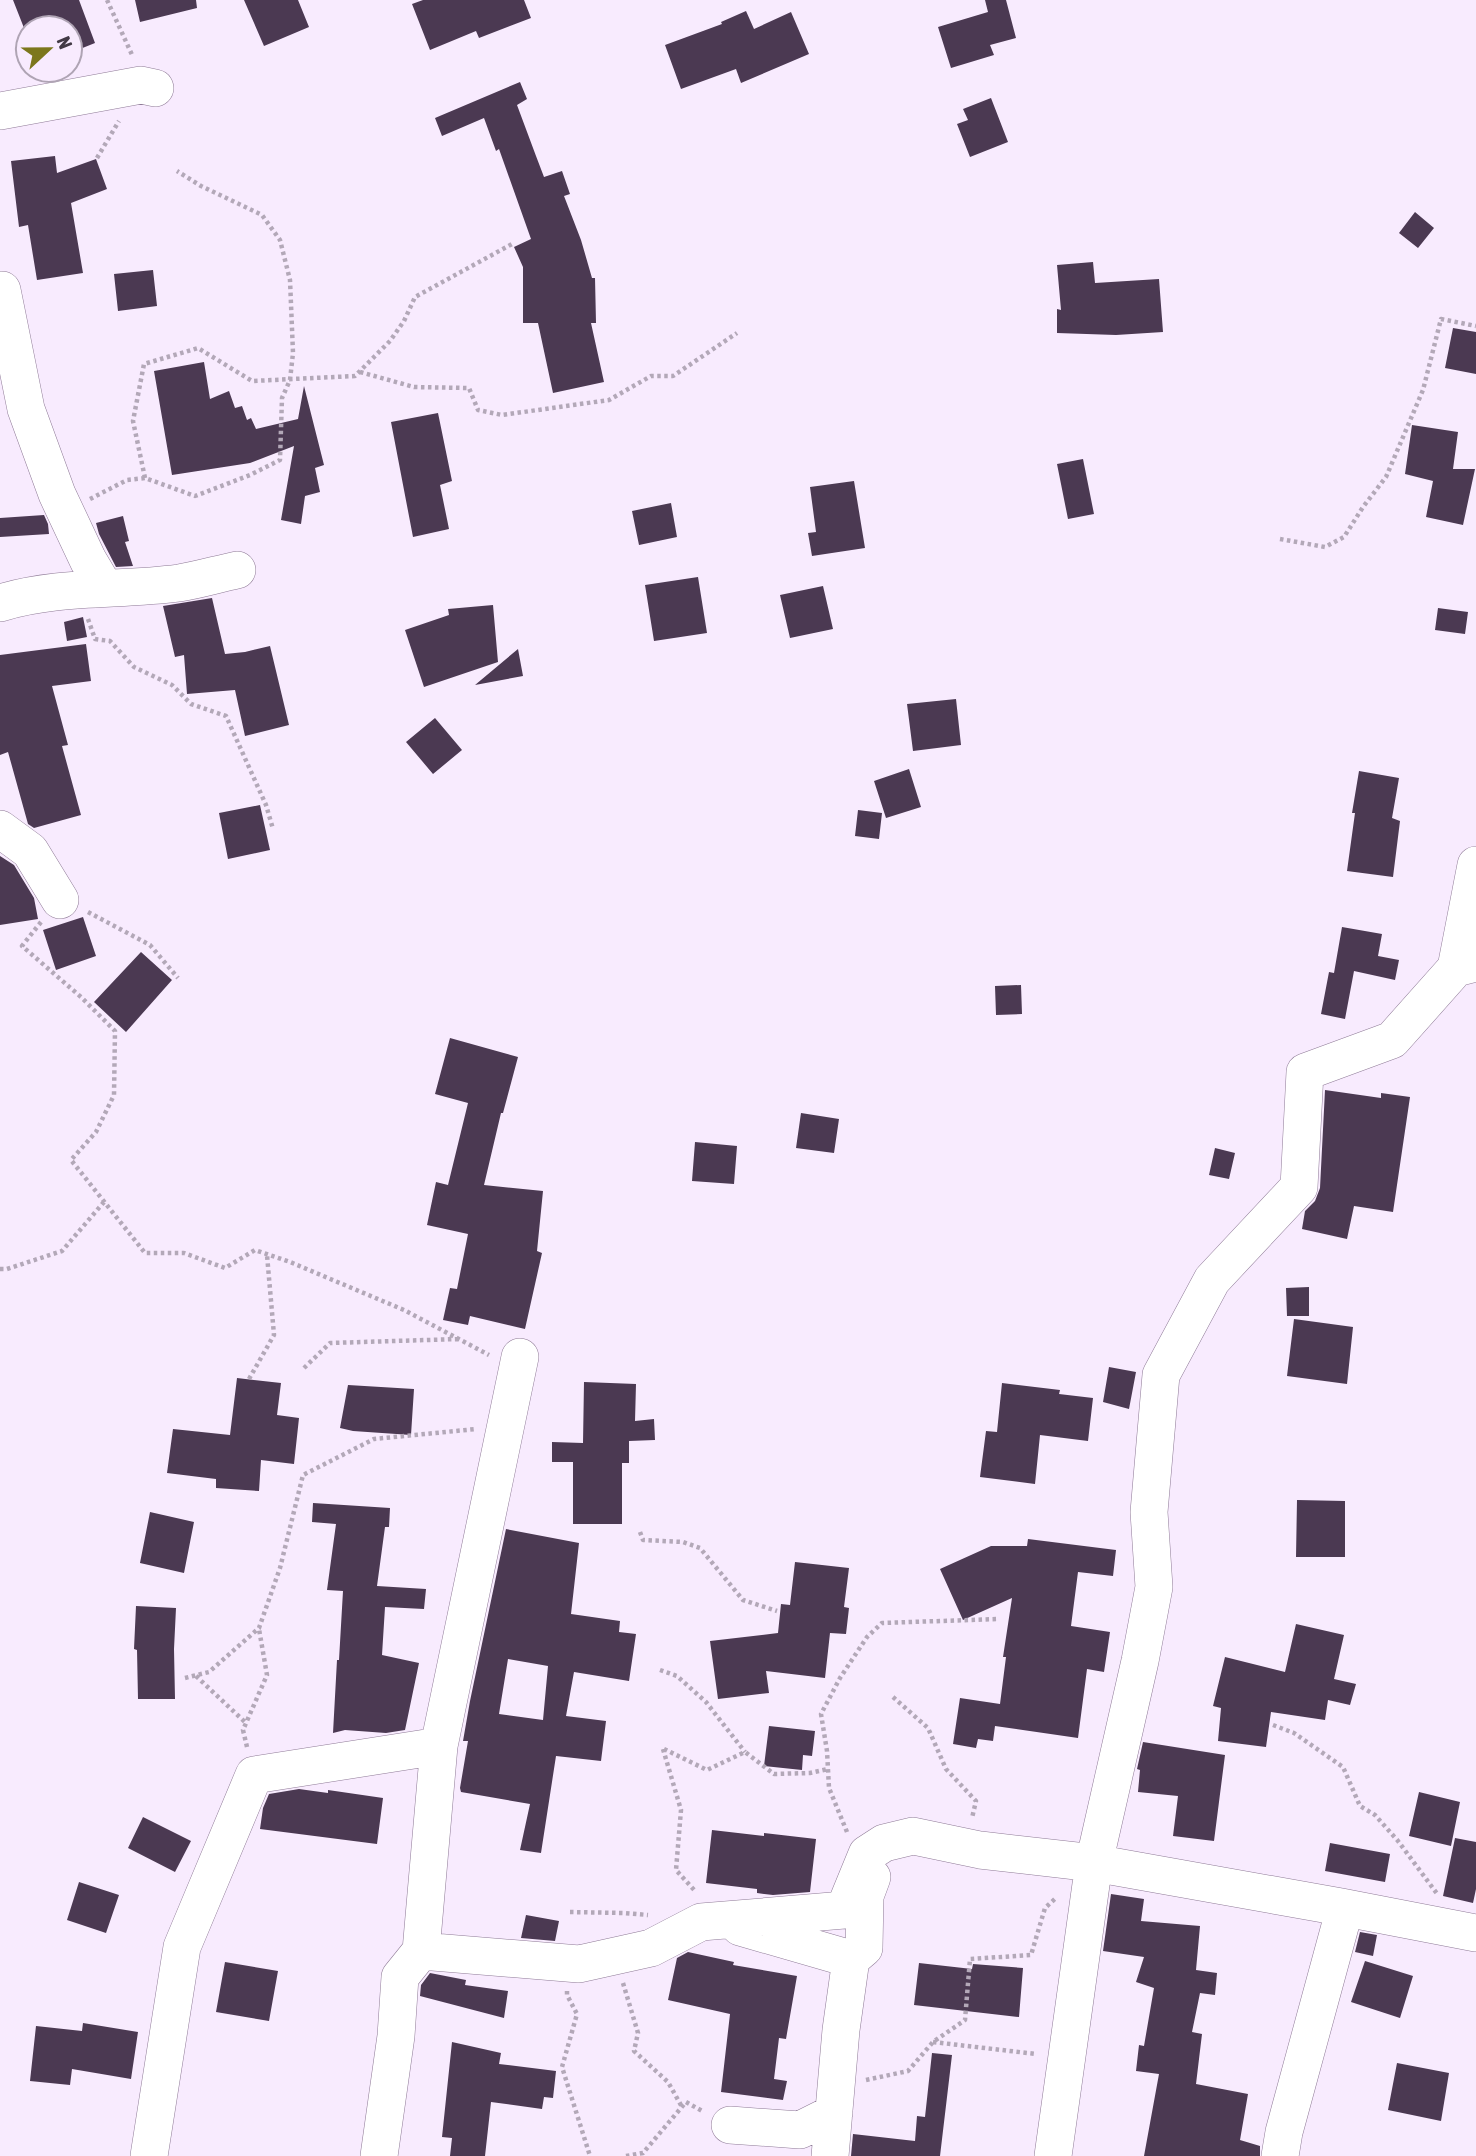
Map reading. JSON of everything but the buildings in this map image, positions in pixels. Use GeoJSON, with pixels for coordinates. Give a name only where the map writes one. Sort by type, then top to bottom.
{"type":"FeatureCollection","features":[{"type":"Feature","properties":{"kind":"street"},"geometry":{"type":"LineString","coordinates":[[0,111],[141,85],[155,88]]}},
{"type":"Feature","properties":{"kind":"street"},"geometry":{"type":"LineString","coordinates":[[2,290],[26,409],[58,494],[88,560],[90,588]]}},
{"type":"Feature","properties":{"kind":"street"},"geometry":{"type":"LineString","coordinates":[[0,603],[15,598],[90,588],[179,583],[237,570]]}},
{"type":"Feature","properties":{"kind":"street"},"geometry":{"type":"LineString","coordinates":[[0,829],[30,851],[59,899]]}},
{"type":"Feature","properties":{"kind":"street"},"geometry":{"type":"LineString","coordinates":[[1053,2156],[1094,1863],[1154,1587],[1149,1512],[1161,1375],[1212,1280],[1299,1187],[1305,1072],[1392,1040],[1466,966],[1476,865]]}},
{"type":"Feature","properties":{"kind":"street"},"geometry":{"type":"LineString","coordinates":[[379,2156],[396,2036],[400,1978],[421,1951],[439,1746],[518,1363]]}},
{"type":"Feature","properties":{"kind":"street"},"geometry":{"type":"LineString","coordinates":[[149,2156],[182,1947],[254,1775],[439,1746]]}},
{"type":"Feature","properties":{"kind":"street"},"geometry":{"type":"LineString","coordinates":[[421,1951],[579,1964],[651,1948],[701,1922],[844,1910],[876,1849],[913,1836],[980,1850],[1094,1863],[1470,1932]]}},
{"type":"Feature","properties":{"kind":"street"},"geometry":{"type":"LineString","coordinates":[[830,2156],[851,1959],[864,1948],[865,1896],[876,1849]]}},
{"type":"Feature","properties":{"kind":"street"},"geometry":{"type":"LineString","coordinates":[[1280,2156],[1284,2132],[1345,1908]]}},
{"type":"Feature","properties":{"kind":"street"},"geometry":{"type":"LineString","coordinates":[[722,1922],[851,1959]]}},
{"type":"Feature","properties":{"kind":"street"},"geometry":{"type":"LineString","coordinates":[[730,2125],[800,2130],[835,2099]]}},
{"type":"Feature","properties":{"kind":"path"},"geometry":{"type":"LineString","coordinates":[[88,500],[127,480],[145,478],[195,496],[250,475],[280,460],[282,398],[290,380],[293,353],[290,280],[280,240],[262,215],[201,186],[177,171]]}},
{"type":"Feature","properties":{"kind":"path"},"geometry":{"type":"LineString","coordinates":[[145,478],[133,421],[144,364],[198,348],[252,381],[355,376],[390,341],[404,321],[415,297],[512,244]]}},
{"type":"Feature","properties":{"kind":"path"},"geometry":{"type":"LineString","coordinates":[[1280,539],[1325,547],[1344,537],[1386,477],[1423,390],[1441,319],[1476,326]]}},
{"type":"Feature","properties":{"kind":"path"},"geometry":{"type":"LineString","coordinates":[[359,372],[414,387],[469,388],[478,410],[502,415],[609,400],[651,376],[673,376],[737,333]]}},
{"type":"Feature","properties":{"kind":"path"},"geometry":{"type":"LineString","coordinates":[[90,588],[95,639],[110,641],[134,667],[173,685],[191,704],[226,716],[266,805],[273,829]]}},
{"type":"Feature","properties":{"kind":"path"},"geometry":{"type":"LineString","coordinates":[[178,978],[150,944],[59,899],[22,946],[81,997],[115,1031],[114,1095],[96,1132],[71,1160],[145,1254],[184,1253],[225,1268],[255,1250],[404,1310],[460,1339],[518,1363]]}},
{"type":"Feature","properties":{"kind":"path"},"geometry":{"type":"LineString","coordinates":[[0,1269],[62,1251],[104,1202]]}},
{"type":"Feature","properties":{"kind":"path"},"geometry":{"type":"LineString","coordinates":[[249,1379],[274,1335],[267,1255]]}},
{"type":"Feature","properties":{"kind":"path"},"geometry":{"type":"LineString","coordinates":[[304,1368],[330,1343],[460,1339]]}},
{"type":"Feature","properties":{"kind":"path"},"geometry":{"type":"LineString","coordinates":[[185,1678],[209,1672],[258,1628],[280,1567],[303,1475],[374,1439],[505,1426]]}},
{"type":"Feature","properties":{"kind":"path"},"geometry":{"type":"LineString","coordinates":[[640,1532],[643,1540],[683,1542],[700,1548],[743,1600],[777,1611]]}},
{"type":"Feature","properties":{"kind":"path"},"geometry":{"type":"LineString","coordinates":[[876,1849],[850,1838],[829,1788],[821,1714],[840,1678],[867,1637],[882,1623],[999,1619]]}},
{"type":"Feature","properties":{"kind":"path"},"geometry":{"type":"LineString","coordinates":[[254,1775],[243,1730],[267,1675],[258,1628]]}},
{"type":"Feature","properties":{"kind":"path"},"geometry":{"type":"LineString","coordinates":[[660,1670],[677,1676],[706,1702],[745,1752],[774,1774],[810,1773],[828,1769]]}},
{"type":"Feature","properties":{"kind":"path"},"geometry":{"type":"LineString","coordinates":[[195,1676],[246,1723]]}},
{"type":"Feature","properties":{"kind":"path"},"geometry":{"type":"LineString","coordinates":[[893,1697],[928,1728],[946,1769],[976,1801],[970,1827],[954,1844]]}},
{"type":"Feature","properties":{"kind":"path"},"geometry":{"type":"LineString","coordinates":[[1273,1726],[1294,1733],[1343,1767],[1360,1806],[1375,1815],[1398,1841],[1470,1932]]}},
{"type":"Feature","properties":{"kind":"path"},"geometry":{"type":"LineString","coordinates":[[722,1922],[676,1870],[681,1810],[663,1749],[707,1770],[745,1752]]}},
{"type":"Feature","properties":{"kind":"path"},"geometry":{"type":"LineString","coordinates":[[835,2099],[908,2071],[933,2042],[965,2020],[970,1959],[1031,1955],[1045,1908],[1060,1894]]}},
{"type":"Feature","properties":{"kind":"path"},"geometry":{"type":"LineString","coordinates":[[570,1912],[649,1916]]}},
{"type":"Feature","properties":{"kind":"path"},"geometry":{"type":"LineString","coordinates":[[612,1956],[628,1993],[638,2033],[634,2051],[668,2082],[682,2107]]}},
{"type":"Feature","properties":{"kind":"path"},"geometry":{"type":"LineString","coordinates":[[569,1963],[567,1995],[577,2014],[562,2067],[590,2156]]}},
{"type":"Feature","properties":{"kind":"path"},"geometry":{"type":"LineString","coordinates":[[933,2042],[1042,2055]]}},
{"type":"Feature","properties":{"kind":"path"},"geometry":{"type":"LineString","coordinates":[[626,2156],[643,2153],[686,2102],[730,2125]]}}]}
